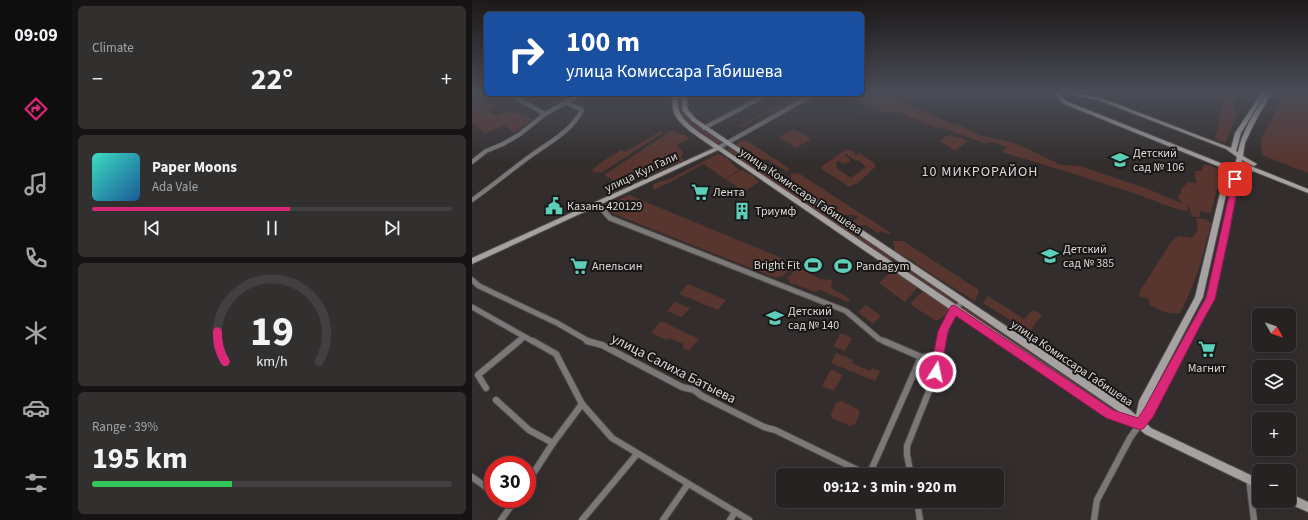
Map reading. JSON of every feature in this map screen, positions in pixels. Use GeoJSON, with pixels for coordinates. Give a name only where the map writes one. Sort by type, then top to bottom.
{"type":"FeatureCollection","features":[{"type":"Feature","properties":{"kind":"street"},"geometry":{"type":"LineString","coordinates":[[472,157],[502,144],[520,134],[542,116]]}},
{"type":"Feature","properties":{"kind":"street"},"geometry":{"type":"LineString","coordinates":[[472,200],[537,151],[563,136],[573,127],[579,116]]}},
{"type":"Feature","properties":{"kind":"street","name":"улица Комиссара Габишева"},"geometry":{"type":"LineString","coordinates":[[677,116],[718,148],[1110,414],[1140,424]]}},
{"type":"Feature","properties":{"kind":"street","name":"улица Комиссара Габишева"},"geometry":{"type":"LineString","coordinates":[[690,116],[704,128],[1120,407],[1140,424]]}},
{"type":"Feature","properties":{"kind":"street"},"geometry":{"type":"LineString","coordinates":[[704,128],[726,116]]}},
{"type":"Feature","properties":{"kind":"street","name":"улица Кул Гали"},"geometry":{"type":"LineString","coordinates":[[472,261],[718,148],[774,116]]}},
{"type":"Feature","properties":{"kind":"street"},"geometry":{"type":"LineString","coordinates":[[1098,116],[1175,148],[1229,167],[1238,165],[1246,166],[1308,191]]}},
{"type":"Feature","properties":{"kind":"street"},"geometry":{"type":"LineString","coordinates":[[1144,116],[1233,151],[1245,160],[1308,186]]}},
{"type":"Feature","properties":{"kind":"street"},"geometry":{"type":"LineString","coordinates":[[1233,151],[1238,134],[1249,116]]}},
{"type":"Feature","properties":{"kind":"street"},"geometry":{"type":"LineString","coordinates":[[1094,520],[1097,500],[1130,438],[1148,413],[1210,299],[1245,137],[1257,116]]}},
{"type":"Feature","properties":{"kind":"street"},"geometry":{"type":"LineString","coordinates":[[1238,134],[1245,137]]}},
{"type":"Feature","properties":{"kind":"street"},"geometry":{"type":"LineString","coordinates":[[472,162],[486,151]]}},
{"type":"Feature","properties":{"kind":"street"},"geometry":{"type":"LineString","coordinates":[[1140,424],[1142,404],[1201,293],[1229,167]]}},
{"type":"Feature","properties":{"kind":"street"},"geometry":{"type":"LineString","coordinates":[[1225,189],[1233,192]]}},
{"type":"Feature","properties":{"kind":"street"},"geometry":{"type":"LineString","coordinates":[[598,204],[610,218],[846,311],[879,339],[921,357],[939,355]]}},
{"type":"Feature","properties":{"kind":"street"},"geometry":{"type":"LineString","coordinates":[[1215,230],[1225,234]]}},
{"type":"Feature","properties":{"kind":"street"},"geometry":{"type":"LineString","coordinates":[[890,265],[898,258]]}},
{"type":"Feature","properties":{"kind":"street","name":"улица Салиха Батыева"},"geometry":{"type":"LineString","coordinates":[[472,280],[479,286],[556,323],[594,344],[602,345],[682,387],[694,390],[702,396],[854,468]]}},
{"type":"Feature","properties":{"kind":"street"},"geometry":{"type":"LineString","coordinates":[[910,468],[906,451],[907,446],[936,372],[943,331],[954,309],[962,301]]}},
{"type":"Feature","properties":{"kind":"street"},"geometry":{"type":"LineString","coordinates":[[472,307],[556,354],[582,404],[612,438],[749,520]]}},
{"type":"Feature","properties":{"kind":"street"},"geometry":{"type":"LineString","coordinates":[[1183,328],[1191,332]]}},
{"type":"Feature","properties":{"kind":"street"},"geometry":{"type":"LineString","coordinates":[[486,388],[478,376],[524,337]]}},
{"type":"Feature","properties":{"kind":"street","name":"улица Салиха Батыева"},"geometry":{"type":"LineString","coordinates":[[871,468],[921,357]]}},
{"type":"Feature","properties":{"kind":"street"},"geometry":{"type":"LineString","coordinates":[[1073,389],[1079,380]]}},
{"type":"Feature","properties":{"kind":"street"},"geometry":{"type":"LineString","coordinates":[[496,400],[524,428],[553,443]]}},
{"type":"Feature","properties":{"kind":"street"},"geometry":{"type":"LineString","coordinates":[[536,469],[582,404]]}},
{"type":"Feature","properties":{"kind":"street"},"geometry":{"type":"LineString","coordinates":[[1140,424],[1148,431],[1252,480]]}},
{"type":"Feature","properties":{"kind":"street"},"geometry":{"type":"LineString","coordinates":[[582,520],[638,454]]}},
{"type":"Feature","properties":{"kind":"street"},"geometry":{"type":"LineString","coordinates":[[472,477],[484,486]]}},
{"type":"Feature","properties":{"kind":"street"},"geometry":{"type":"LineString","coordinates":[[1249,479],[1254,520]]}},
{"type":"Feature","properties":{"kind":"street"},"geometry":{"type":"LineString","coordinates":[[662,520],[688,484]]}},
{"type":"Feature","properties":{"kind":"street"},"geometry":{"type":"LineString","coordinates":[[1296,501],[1308,507]]}},
{"type":"Feature","properties":{"kind":"street"},"geometry":{"type":"LineString","coordinates":[[501,520],[510,508]]}},
{"type":"Feature","properties":{"kind":"street"},"geometry":{"type":"LineString","coordinates":[[918,508],[920,520]]}},
{"type":"Feature","properties":{"kind":"street"},"geometry":{"type":"LineString","coordinates":[[730,520],[735,512]]}},
{"type":"Feature","properties":{"kind":"shaded area"},"geometry":{"type":"Polygon","coordinates":[[[472,116],[526,116],[533,119],[514,133],[504,125],[485,134],[472,123],[472,116]]]}},
{"type":"Feature","properties":{"kind":"shaded area"},"geometry":{"type":"Polygon","coordinates":[[[682,116],[689,116],[700,127],[721,141],[721,143],[717,144],[682,116]]]}},
{"type":"Feature","properties":{"kind":"shaded area"},"geometry":{"type":"Polygon","coordinates":[[[758,116],[760,116],[745,127],[739,126],[758,116]]]}},
{"type":"Feature","properties":{"kind":"shaded area"},"geometry":{"type":"Polygon","coordinates":[[[909,116],[935,116],[950,123],[965,127],[979,135],[1015,143],[1061,165],[1080,166],[1148,189],[1183,204],[1177,197],[1181,193],[1181,189],[1188,182],[1197,183],[1195,171],[1202,171],[1202,167],[1205,164],[1222,171],[1211,213],[1200,211],[1200,217],[1194,217],[1190,212],[1190,207],[1184,204],[1188,207],[1188,211],[1171,207],[1139,195],[1002,152],[1007,147],[992,142],[984,143],[940,127],[936,128],[909,116]]]}},
{"type":"Feature","properties":{"kind":"shaded area"},"geometry":{"type":"Polygon","coordinates":[[[1220,116],[1236,116],[1225,143],[1215,139],[1220,116]]]}},
{"type":"Feature","properties":{"kind":"shaded area"},"geometry":{"type":"Polygon","coordinates":[[[1273,116],[1308,116],[1308,173],[1262,155],[1261,139],[1273,116]]]}},
{"type":"Feature","properties":{"kind":"shaded area"},"geometry":{"type":"Polygon","coordinates":[[[794,129],[811,139],[796,148],[779,137],[794,129]]]}},
{"type":"Feature","properties":{"kind":"shaded area"},"geometry":{"type":"Polygon","coordinates":[[[661,131],[664,132],[601,173],[591,171],[603,161],[621,150],[625,152],[661,131]]]}},
{"type":"Feature","properties":{"kind":"shaded area"},"geometry":{"type":"Polygon","coordinates":[[[671,131],[680,135],[684,134],[689,139],[677,145],[683,153],[681,157],[684,160],[630,183],[616,182],[604,175],[671,131]]]}},
{"type":"Feature","properties":{"kind":"shaded area"},"geometry":{"type":"Polygon","coordinates":[[[949,134],[968,141],[955,151],[940,141],[949,134]]]}},
{"type":"Feature","properties":{"kind":"shaded area"},"geometry":{"type":"Polygon","coordinates":[[[741,140],[747,141],[790,169],[786,171],[768,160],[754,158],[751,155],[753,153],[751,151],[748,152],[736,145],[741,140]]]}},
{"type":"Feature","properties":{"kind":"shaded area"},"geometry":{"type":"Polygon","coordinates":[[[731,148],[891,256],[892,259],[887,260],[726,150],[731,148]]]}},
{"type":"Feature","properties":{"kind":"shaded area"},"geometry":{"type":"Polygon","coordinates":[[[847,149],[855,152],[854,154],[857,155],[859,153],[873,162],[876,166],[860,181],[849,187],[822,169],[822,166],[847,149]],[[845,154],[844,156],[849,158],[850,161],[845,164],[838,161],[836,163],[837,168],[851,178],[866,167],[858,160],[856,161],[847,155],[848,154],[845,154]]]}},
{"type":"Feature","properties":{"kind":"shaded area"},"geometry":{"type":"Polygon","coordinates":[[[718,154],[727,158],[739,170],[725,179],[704,164],[655,190],[653,189],[653,184],[672,178],[718,154]]]}},
{"type":"Feature","properties":{"kind":"shaded area"},"geometry":{"type":"Polygon","coordinates":[[[741,170],[752,175],[759,182],[744,192],[726,179],[741,170]]]}},
{"type":"Feature","properties":{"kind":"shaded area"},"geometry":{"type":"Polygon","coordinates":[[[798,173],[891,233],[887,234],[882,231],[878,233],[865,225],[855,226],[851,223],[858,217],[854,215],[843,215],[831,211],[791,180],[791,174],[798,173]]]}},
{"type":"Feature","properties":{"kind":"shaded area"},"geometry":{"type":"Polygon","coordinates":[[[629,195],[796,264],[784,275],[776,278],[604,210],[606,206],[629,195]]]}},
{"type":"Feature","properties":{"kind":"shaded area"},"geometry":{"type":"Polygon","coordinates":[[[1196,218],[1206,219],[1211,223],[1202,258],[1195,280],[1180,313],[1168,313],[1149,304],[1149,299],[1139,296],[1140,291],[1171,242],[1178,236],[1192,238],[1198,229],[1196,218]]]}},
{"type":"Feature","properties":{"kind":"shaded area"},"geometry":{"type":"Polygon","coordinates":[[[893,241],[903,241],[979,290],[975,301],[919,266],[914,261],[895,252],[893,241]]]}},
{"type":"Feature","properties":{"kind":"shaded area"},"geometry":{"type":"Polygon","coordinates":[[[897,263],[901,263],[956,300],[956,302],[953,304],[895,265],[897,263]]]}},
{"type":"Feature","properties":{"kind":"shaded area"},"geometry":{"type":"Polygon","coordinates":[[[797,269],[803,270],[820,279],[832,280],[831,288],[850,299],[848,302],[820,290],[815,292],[795,284],[791,284],[787,278],[797,269]]]}},
{"type":"Feature","properties":{"kind":"shaded area"},"geometry":{"type":"Polygon","coordinates":[[[895,271],[918,287],[905,302],[879,283],[891,272],[895,271]]]}},
{"type":"Feature","properties":{"kind":"shaded area"},"geometry":{"type":"Polygon","coordinates":[[[688,284],[726,300],[718,310],[679,294],[688,284]]]}},
{"type":"Feature","properties":{"kind":"shaded area"},"geometry":{"type":"Polygon","coordinates":[[[923,291],[949,308],[948,314],[936,321],[910,304],[923,291]]]}},
{"type":"Feature","properties":{"kind":"shaded area"},"geometry":{"type":"Polygon","coordinates":[[[988,296],[1024,319],[1033,310],[1042,315],[1030,333],[983,303],[988,296]]]}},
{"type":"Feature","properties":{"kind":"shaded area"},"geometry":{"type":"Polygon","coordinates":[[[675,302],[690,308],[682,317],[667,311],[675,302]]]}},
{"type":"Feature","properties":{"kind":"shaded area"},"geometry":{"type":"Polygon","coordinates":[[[866,305],[881,316],[873,324],[858,312],[866,305]]]}},
{"type":"Feature","properties":{"kind":"shaded area"},"geometry":{"type":"Polygon","coordinates":[[[964,305],[1073,379],[1072,382],[961,309],[961,306],[964,305]]]}},
{"type":"Feature","properties":{"kind":"shaded area"},"geometry":{"type":"Polygon","coordinates":[[[661,321],[699,339],[689,351],[682,348],[684,344],[670,338],[667,340],[651,333],[661,321]]]}},
{"type":"Feature","properties":{"kind":"shaded area"},"geometry":{"type":"Polygon","coordinates":[[[841,333],[852,338],[845,351],[833,346],[841,333]]]}},
{"type":"Feature","properties":{"kind":"shaded area"},"geometry":{"type":"Polygon","coordinates":[[[836,353],[853,360],[852,363],[870,371],[872,368],[880,371],[875,381],[831,363],[836,353]]]}},
{"type":"Feature","properties":{"kind":"shaded area"},"geometry":{"type":"Polygon","coordinates":[[[831,369],[843,375],[834,391],[822,386],[831,369]]]}},
{"type":"Feature","properties":{"kind":"shaded area"},"geometry":{"type":"Polygon","coordinates":[[[841,401],[858,409],[860,413],[855,424],[850,426],[832,418],[831,414],[836,403],[841,401]]]}},
{"type":"Feature","properties":{"kind":"place","name":"Детский сад № 106"},"geometry":{"type":"Point","coordinates":[1120,160]}},
{"type":"Feature","properties":{"kind":"place","name":"Лента"},"geometry":{"type":"Point","coordinates":[700,192]}},
{"type":"Feature","properties":{"kind":"place","name":"Казань 420129"},"geometry":{"type":"Point","coordinates":[554,206]}},
{"type":"Feature","properties":{"kind":"place","name":"Триумф"},"geometry":{"type":"Point","coordinates":[742,211]}},
{"type":"Feature","properties":{"kind":"place","name":"Детский сад № 385"},"geometry":{"type":"Point","coordinates":[1050,256]}},
{"type":"Feature","properties":{"kind":"place","name":"Bright Fit"},"geometry":{"type":"Point","coordinates":[813,265]}},
{"type":"Feature","properties":{"kind":"place","name":"Апельсин"},"geometry":{"type":"Point","coordinates":[579,266]}},
{"type":"Feature","properties":{"kind":"place","name":"Pandagym"},"geometry":{"type":"Point","coordinates":[843,266]}},
{"type":"Feature","properties":{"kind":"place","name":"Детский сад № 140"},"geometry":{"type":"Point","coordinates":[775,318]}},
{"type":"Feature","properties":{"kind":"place","name":"Магнит"},"geometry":{"type":"Point","coordinates":[1207,349]}},
{"type":"Feature","properties":{"kind":"district","name":"10 МИКРОРАЙОН"},"geometry":{"type":"Point","coordinates":[980,171]}},
{"type":"Feature","properties":{"kind":"route"},"geometry":{"type":"LineString","coordinates":[[936,372],[943,331],[954,309],[1110,414],[1140,424],[1148,413],[1210,299],[1225,234],[1235,179]]}}]}
